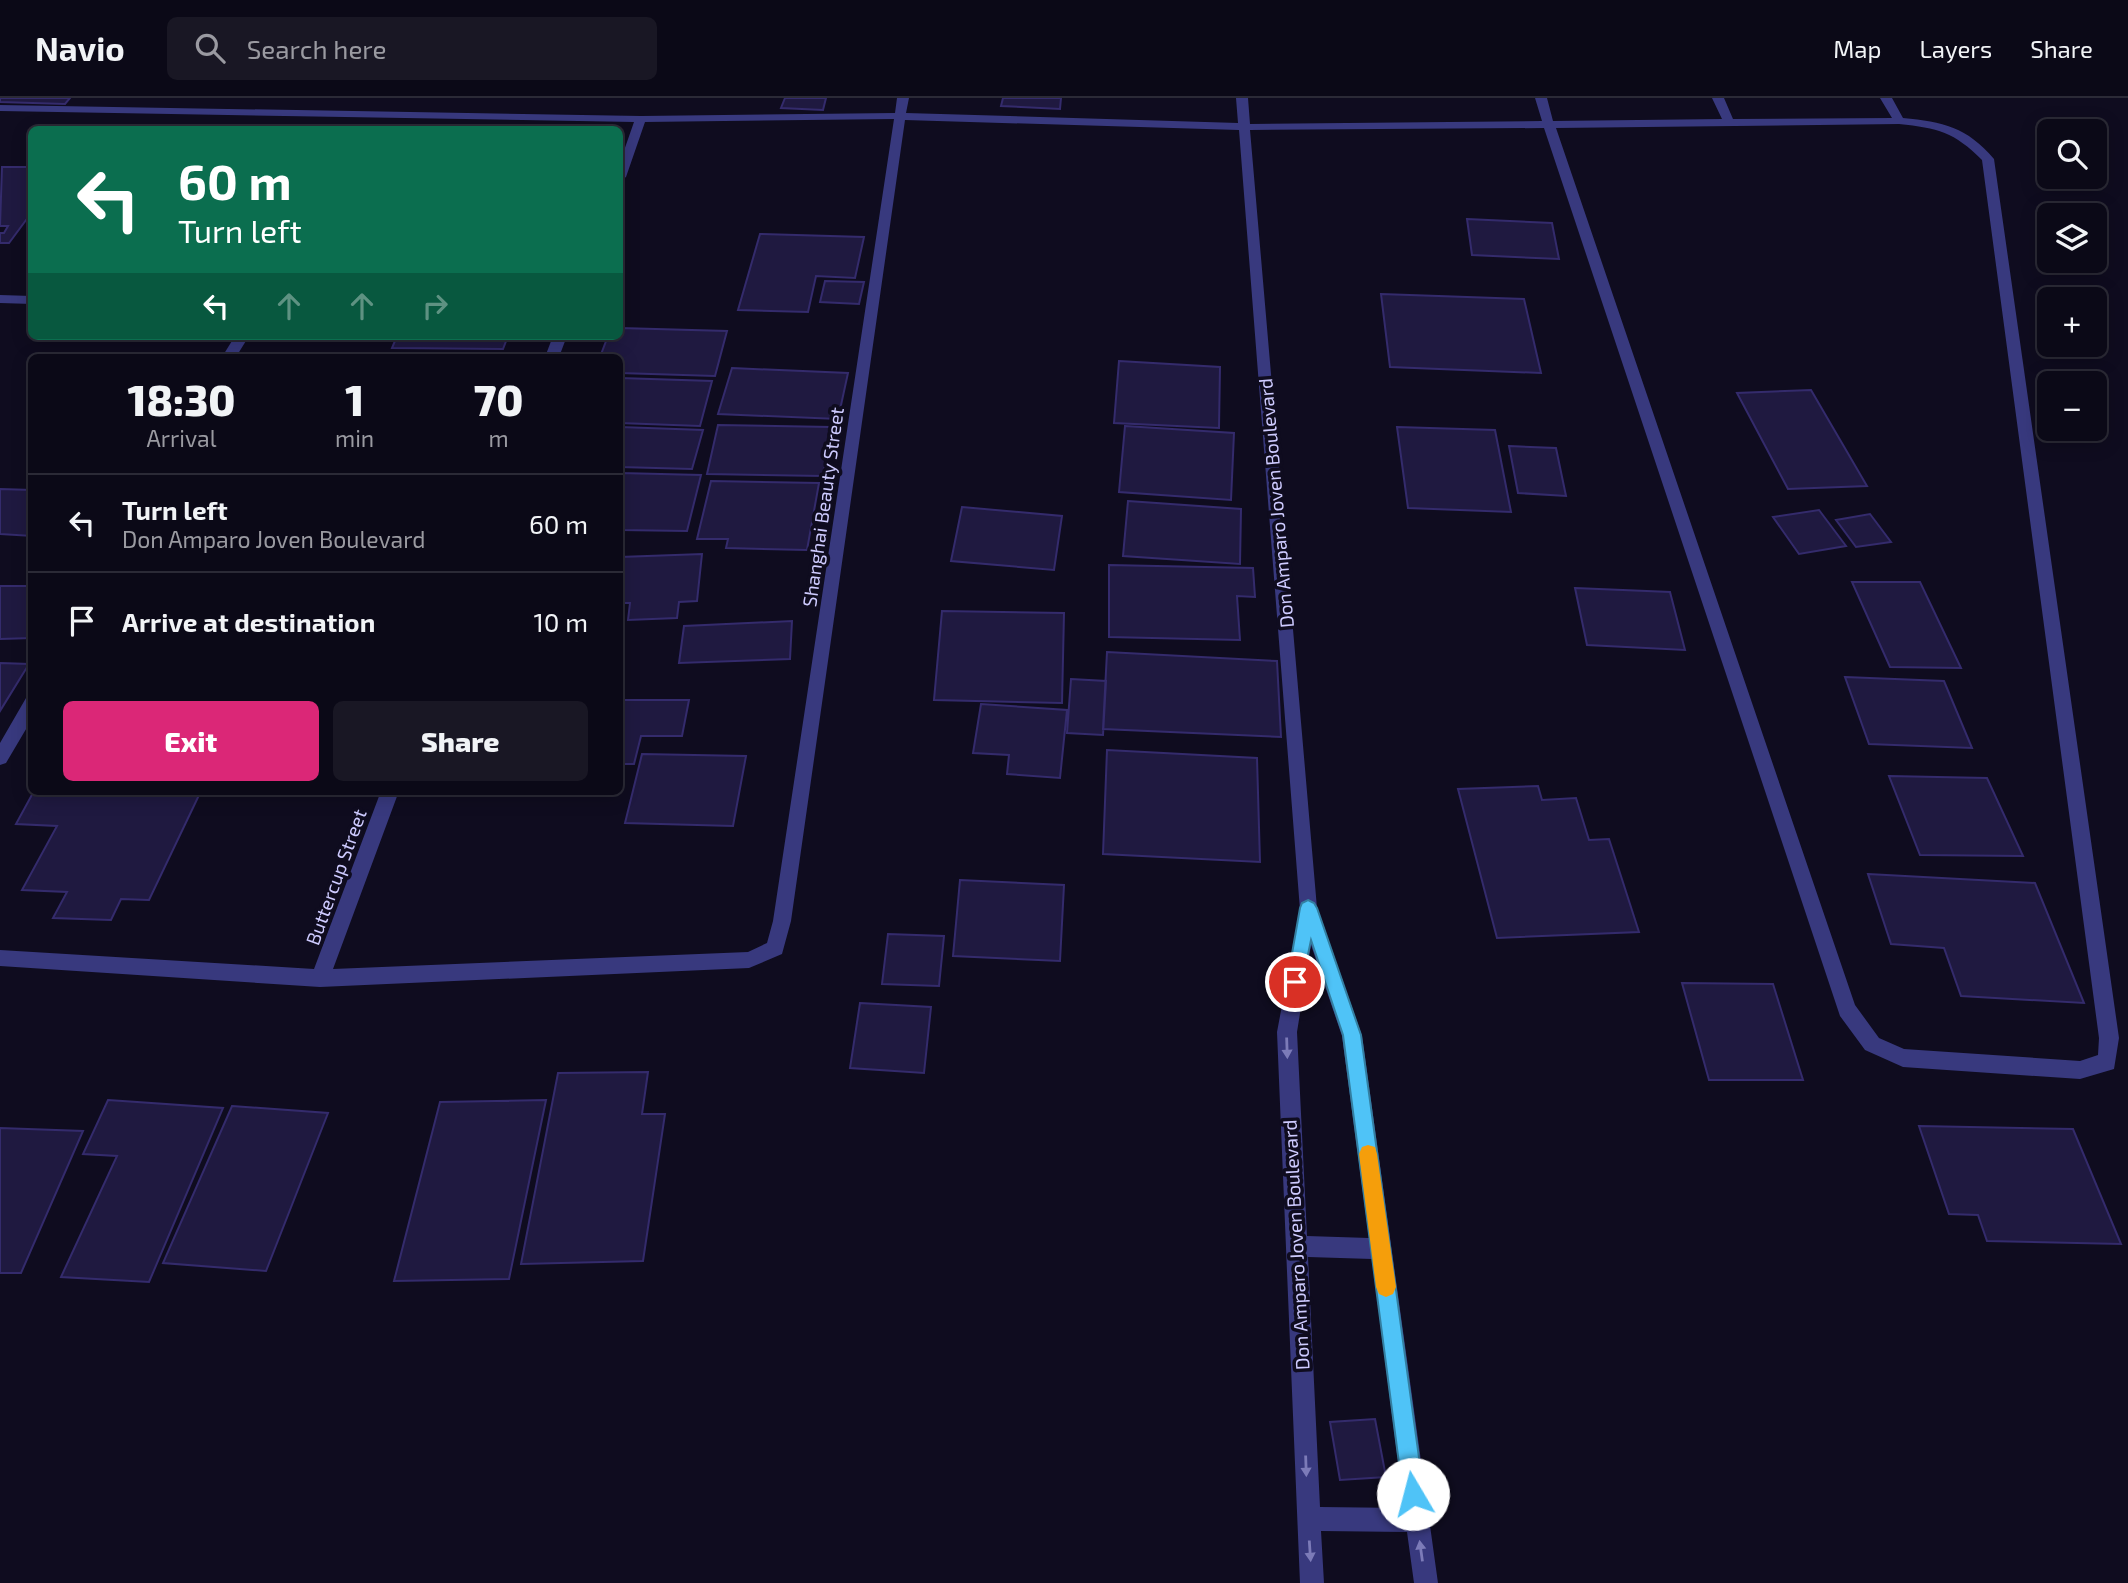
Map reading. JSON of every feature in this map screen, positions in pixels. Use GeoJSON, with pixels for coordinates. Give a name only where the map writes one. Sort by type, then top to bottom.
{"type":"FeatureCollection","features":[{"type":"Feature","properties":{"kind":"street","name":"Shanghai Beauty Street"},"geometry":{"type":"LineString","coordinates":[[320,978],[749,960],[775,948],[782,921],[903,98]]}},
{"type":"Feature","properties":{"kind":"street","name":"Don Amparo Joven Boulevard"},"geometry":{"type":"LineString","coordinates":[[1242,98],[1308,908],[1287,1032],[1312,1583]]}},
{"type":"Feature","properties":{"kind":"street"},"geometry":{"type":"LineString","coordinates":[[0,108],[641,119],[900,117],[1245,127],[1549,125],[1730,124],[1899,121],[1940,125],[1968,139],[1987,159],[2109,1038],[2107,1062],[2080,1070],[1903,1058],[1872,1045],[1847,1010],[1549,125],[1541,98]]}},
{"type":"Feature","properties":{"kind":"street"},"geometry":{"type":"LineString","coordinates":[[1718,98],[1730,124]]}},
{"type":"Feature","properties":{"kind":"street"},"geometry":{"type":"LineString","coordinates":[[1886,98],[1899,121]]}},
{"type":"Feature","properties":{"kind":"street"},"geometry":{"type":"LineString","coordinates":[[360,126],[368,113]]}},
{"type":"Feature","properties":{"kind":"street"},"geometry":{"type":"LineString","coordinates":[[623,169],[641,119]]}},
{"type":"Feature","properties":{"kind":"street"},"geometry":{"type":"LineString","coordinates":[[0,299],[28,300]]}},
{"type":"Feature","properties":{"kind":"street"},"geometry":{"type":"LineString","coordinates":[[0,758],[28,710]]}},
{"type":"Feature","properties":{"kind":"street","name":"Buttercup Street"},"geometry":{"type":"LineString","coordinates":[[320,978],[389,795]]}},
{"type":"Feature","properties":{"kind":"street","name":"Don Amparo Joven Boulevard"},"geometry":{"type":"LineString","coordinates":[[1308,908],[1352,1035],[1426,1583]]}},
{"type":"Feature","properties":{"kind":"street"},"geometry":{"type":"LineString","coordinates":[[0,958],[320,978]]}},
{"type":"Feature","properties":{"kind":"street"},"geometry":{"type":"LineString","coordinates":[[1295,1246],[1381,1249]]}},
{"type":"Feature","properties":{"kind":"street"},"geometry":{"type":"LineString","coordinates":[[1308,1519],[1417,1520]]}},
{"type":"Feature","properties":{"kind":"building"},"geometry":{"type":"Polygon","coordinates":[[[0,98],[70,98],[65,104],[0,102],[0,98]]]}},
{"type":"Feature","properties":{"kind":"building"},"geometry":{"type":"Polygon","coordinates":[[[785,98],[826,98],[823,110],[781,108],[785,98]]]}},
{"type":"Feature","properties":{"kind":"building"},"geometry":{"type":"Polygon","coordinates":[[[1003,98],[1061,98],[1060,109],[1001,106],[1003,98]]]}},
{"type":"Feature","properties":{"kind":"building"},"geometry":{"type":"Polygon","coordinates":[[[2,167],[28,167],[28,217],[9,243],[0,243],[0,233],[4,233],[8,226],[0,226],[2,167]]]}},
{"type":"Feature","properties":{"kind":"building"},"geometry":{"type":"Polygon","coordinates":[[[1467,219],[1552,223],[1559,259],[1472,255],[1467,219]]]}},
{"type":"Feature","properties":{"kind":"building"},"geometry":{"type":"Polygon","coordinates":[[[760,234],[864,237],[855,278],[816,276],[808,312],[738,310],[760,234]]]}},
{"type":"Feature","properties":{"kind":"building"},"geometry":{"type":"Polygon","coordinates":[[[825,281],[864,282],[859,304],[820,302],[825,281]]]}},
{"type":"Feature","properties":{"kind":"building"},"geometry":{"type":"Polygon","coordinates":[[[1381,294],[1524,299],[1541,373],[1390,367],[1381,294]]]}},
{"type":"Feature","properties":{"kind":"building"},"geometry":{"type":"Polygon","coordinates":[[[623,328],[727,331],[715,376],[623,373],[623,354],[601,354],[606,340],[623,340],[623,328]]]}},
{"type":"Feature","properties":{"kind":"building"},"geometry":{"type":"Polygon","coordinates":[[[395,340],[506,340],[503,349],[392,348],[395,340]]]}},
{"type":"Feature","properties":{"kind":"building"},"geometry":{"type":"Polygon","coordinates":[[[1119,361],[1220,367],[1219,428],[1114,423],[1119,361]]]}},
{"type":"Feature","properties":{"kind":"building"},"geometry":{"type":"Polygon","coordinates":[[[732,368],[848,373],[838,419],[718,414],[732,368]]]}},
{"type":"Feature","properties":{"kind":"building"},"geometry":{"type":"Polygon","coordinates":[[[623,378],[712,381],[700,426],[623,423],[623,378]]]}},
{"type":"Feature","properties":{"kind":"building"},"geometry":{"type":"Polygon","coordinates":[[[1811,390],[1867,486],[1788,489],[1737,393],[1811,390]]]}},
{"type":"Feature","properties":{"kind":"building"},"geometry":{"type":"Polygon","coordinates":[[[718,425],[831,427],[823,476],[707,474],[718,425]]]}},
{"type":"Feature","properties":{"kind":"building"},"geometry":{"type":"Polygon","coordinates":[[[1125,426],[1234,433],[1231,500],[1119,492],[1125,426]]]}},
{"type":"Feature","properties":{"kind":"building"},"geometry":{"type":"Polygon","coordinates":[[[623,427],[703,430],[692,469],[623,467],[623,427]]]}},
{"type":"Feature","properties":{"kind":"building"},"geometry":{"type":"Polygon","coordinates":[[[1397,427],[1495,430],[1511,512],[1408,508],[1397,427]]]}},
{"type":"Feature","properties":{"kind":"building"},"geometry":{"type":"Polygon","coordinates":[[[1509,446],[1556,448],[1566,496],[1518,493],[1509,446]]]}},
{"type":"Feature","properties":{"kind":"building"},"geometry":{"type":"Polygon","coordinates":[[[623,473],[701,475],[687,531],[623,530],[623,473]]]}},
{"type":"Feature","properties":{"kind":"building"},"geometry":{"type":"Polygon","coordinates":[[[711,481],[819,483],[807,550],[726,548],[728,539],[697,539],[711,481]]]}},
{"type":"Feature","properties":{"kind":"building"},"geometry":{"type":"Polygon","coordinates":[[[0,489],[28,490],[28,536],[0,534],[0,489]]]}},
{"type":"Feature","properties":{"kind":"building"},"geometry":{"type":"Polygon","coordinates":[[[1128,501],[1241,509],[1240,564],[1123,556],[1128,501]]]}},
{"type":"Feature","properties":{"kind":"building"},"geometry":{"type":"Polygon","coordinates":[[[962,507],[1062,516],[1054,570],[951,561],[962,507]]]}},
{"type":"Feature","properties":{"kind":"building"},"geometry":{"type":"Polygon","coordinates":[[[1819,510],[1846,546],[1799,554],[1773,517],[1819,510]]]}},
{"type":"Feature","properties":{"kind":"building"},"geometry":{"type":"Polygon","coordinates":[[[1870,514],[1891,542],[1856,547],[1836,520],[1870,514]]]}},
{"type":"Feature","properties":{"kind":"building"},"geometry":{"type":"Polygon","coordinates":[[[702,554],[697,601],[679,602],[677,618],[628,620],[630,603],[623,603],[623,557],[702,554]]]}},
{"type":"Feature","properties":{"kind":"building"},"geometry":{"type":"Polygon","coordinates":[[[1109,565],[1253,568],[1255,597],[1237,596],[1240,640],[1109,637],[1109,565]]]}},
{"type":"Feature","properties":{"kind":"building"},"geometry":{"type":"Polygon","coordinates":[[[1852,582],[1920,582],[1961,668],[1890,667],[1852,582]]]}},
{"type":"Feature","properties":{"kind":"building"},"geometry":{"type":"Polygon","coordinates":[[[0,586],[28,586],[28,638],[0,639],[0,586]]]}},
{"type":"Feature","properties":{"kind":"building"},"geometry":{"type":"Polygon","coordinates":[[[1575,588],[1670,592],[1685,650],[1587,645],[1575,588]]]}},
{"type":"Feature","properties":{"kind":"building"},"geometry":{"type":"Polygon","coordinates":[[[942,611],[1064,613],[1062,703],[934,700],[942,611]]]}},
{"type":"Feature","properties":{"kind":"building"},"geometry":{"type":"Polygon","coordinates":[[[792,621],[790,659],[679,663],[684,626],[792,621]]]}},
{"type":"Feature","properties":{"kind":"building"},"geometry":{"type":"Polygon","coordinates":[[[1107,652],[1277,661],[1281,737],[1103,729],[1107,652]]]}},
{"type":"Feature","properties":{"kind":"building"},"geometry":{"type":"Polygon","coordinates":[[[0,663],[28,664],[28,666],[0,711],[0,663]]]}},
{"type":"Feature","properties":{"kind":"building"},"geometry":{"type":"Polygon","coordinates":[[[1845,677],[1944,681],[1972,748],[1869,744],[1845,677]]]}},
{"type":"Feature","properties":{"kind":"building"},"geometry":{"type":"Polygon","coordinates":[[[1071,679],[1106,681],[1103,735],[1067,733],[1071,679]]]}},
{"type":"Feature","properties":{"kind":"building"},"geometry":{"type":"Polygon","coordinates":[[[623,700],[689,700],[682,736],[641,736],[634,764],[623,764],[623,700]]]}},
{"type":"Feature","properties":{"kind":"building"},"geometry":{"type":"Polygon","coordinates":[[[981,704],[1067,710],[1060,778],[1007,774],[1009,755],[973,753],[981,704]]]}},
{"type":"Feature","properties":{"kind":"building"},"geometry":{"type":"Polygon","coordinates":[[[1107,750],[1257,758],[1260,862],[1103,854],[1107,750]]]}},
{"type":"Feature","properties":{"kind":"building"},"geometry":{"type":"Polygon","coordinates":[[[642,754],[746,756],[733,826],[625,823],[642,754]]]}},
{"type":"Feature","properties":{"kind":"building"},"geometry":{"type":"Polygon","coordinates":[[[1889,776],[1987,778],[2023,856],[1920,855],[1889,776]]]}},
{"type":"Feature","properties":{"kind":"building"},"geometry":{"type":"Polygon","coordinates":[[[1538,786],[1542,800],[1576,798],[1589,840],[1609,839],[1639,932],[1497,938],[1458,789],[1538,786]]]}},
{"type":"Feature","properties":{"kind":"building"},"geometry":{"type":"Polygon","coordinates":[[[32,795],[199,795],[149,900],[121,899],[111,920],[53,918],[67,892],[22,890],[57,826],[16,824],[32,795]]]}},
{"type":"Feature","properties":{"kind":"building"},"geometry":{"type":"Polygon","coordinates":[[[1868,874],[2035,883],[2084,1003],[1961,996],[1944,948],[1891,944],[1868,874]]]}},
{"type":"Feature","properties":{"kind":"building"},"geometry":{"type":"Polygon","coordinates":[[[960,880],[1064,885],[1060,961],[953,956],[960,880]]]}},
{"type":"Feature","properties":{"kind":"building"},"geometry":{"type":"Polygon","coordinates":[[[888,934],[944,936],[939,986],[882,984],[888,934]]]}},
{"type":"Feature","properties":{"kind":"building"},"geometry":{"type":"Polygon","coordinates":[[[1682,983],[1773,984],[1803,1080],[1709,1080],[1682,983]]]}},
{"type":"Feature","properties":{"kind":"building"},"geometry":{"type":"Polygon","coordinates":[[[860,1003],[931,1007],[924,1073],[850,1068],[860,1003]]]}},
{"type":"Feature","properties":{"kind":"building"},"geometry":{"type":"Polygon","coordinates":[[[648,1072],[642,1114],[665,1114],[643,1261],[521,1264],[558,1073],[648,1072]]]}},
{"type":"Feature","properties":{"kind":"building"},"geometry":{"type":"Polygon","coordinates":[[[108,1100],[223,1108],[149,1282],[61,1277],[117,1156],[83,1154],[108,1100]]]}},
{"type":"Feature","properties":{"kind":"building"},"geometry":{"type":"Polygon","coordinates":[[[546,1100],[509,1279],[394,1281],[440,1102],[546,1100]]]}},
{"type":"Feature","properties":{"kind":"building"},"geometry":{"type":"Polygon","coordinates":[[[232,1106],[328,1113],[266,1271],[163,1263],[232,1106]]]}},
{"type":"Feature","properties":{"kind":"building"},"geometry":{"type":"Polygon","coordinates":[[[1919,1126],[2073,1129],[2121,1244],[1987,1241],[1978,1215],[1949,1214],[1919,1126]]]}},
{"type":"Feature","properties":{"kind":"building"},"geometry":{"type":"Polygon","coordinates":[[[0,1128],[83,1131],[21,1273],[0,1273],[0,1128]]]}},
{"type":"Feature","properties":{"kind":"building"},"geometry":{"type":"Polygon","coordinates":[[[1375,1419],[1386,1477],[1340,1480],[1330,1422],[1375,1419]]]}},
{"type":"Feature","properties":{"kind":"slow traffic"},"geometry":{"type":"LineString","coordinates":[[1368,1154],[1386,1287]]}},
{"type":"Feature","properties":{"kind":"route"},"geometry":{"type":"LineString","coordinates":[[1295,982],[1308,908],[1352,1035],[1413,1494]]}}]}
